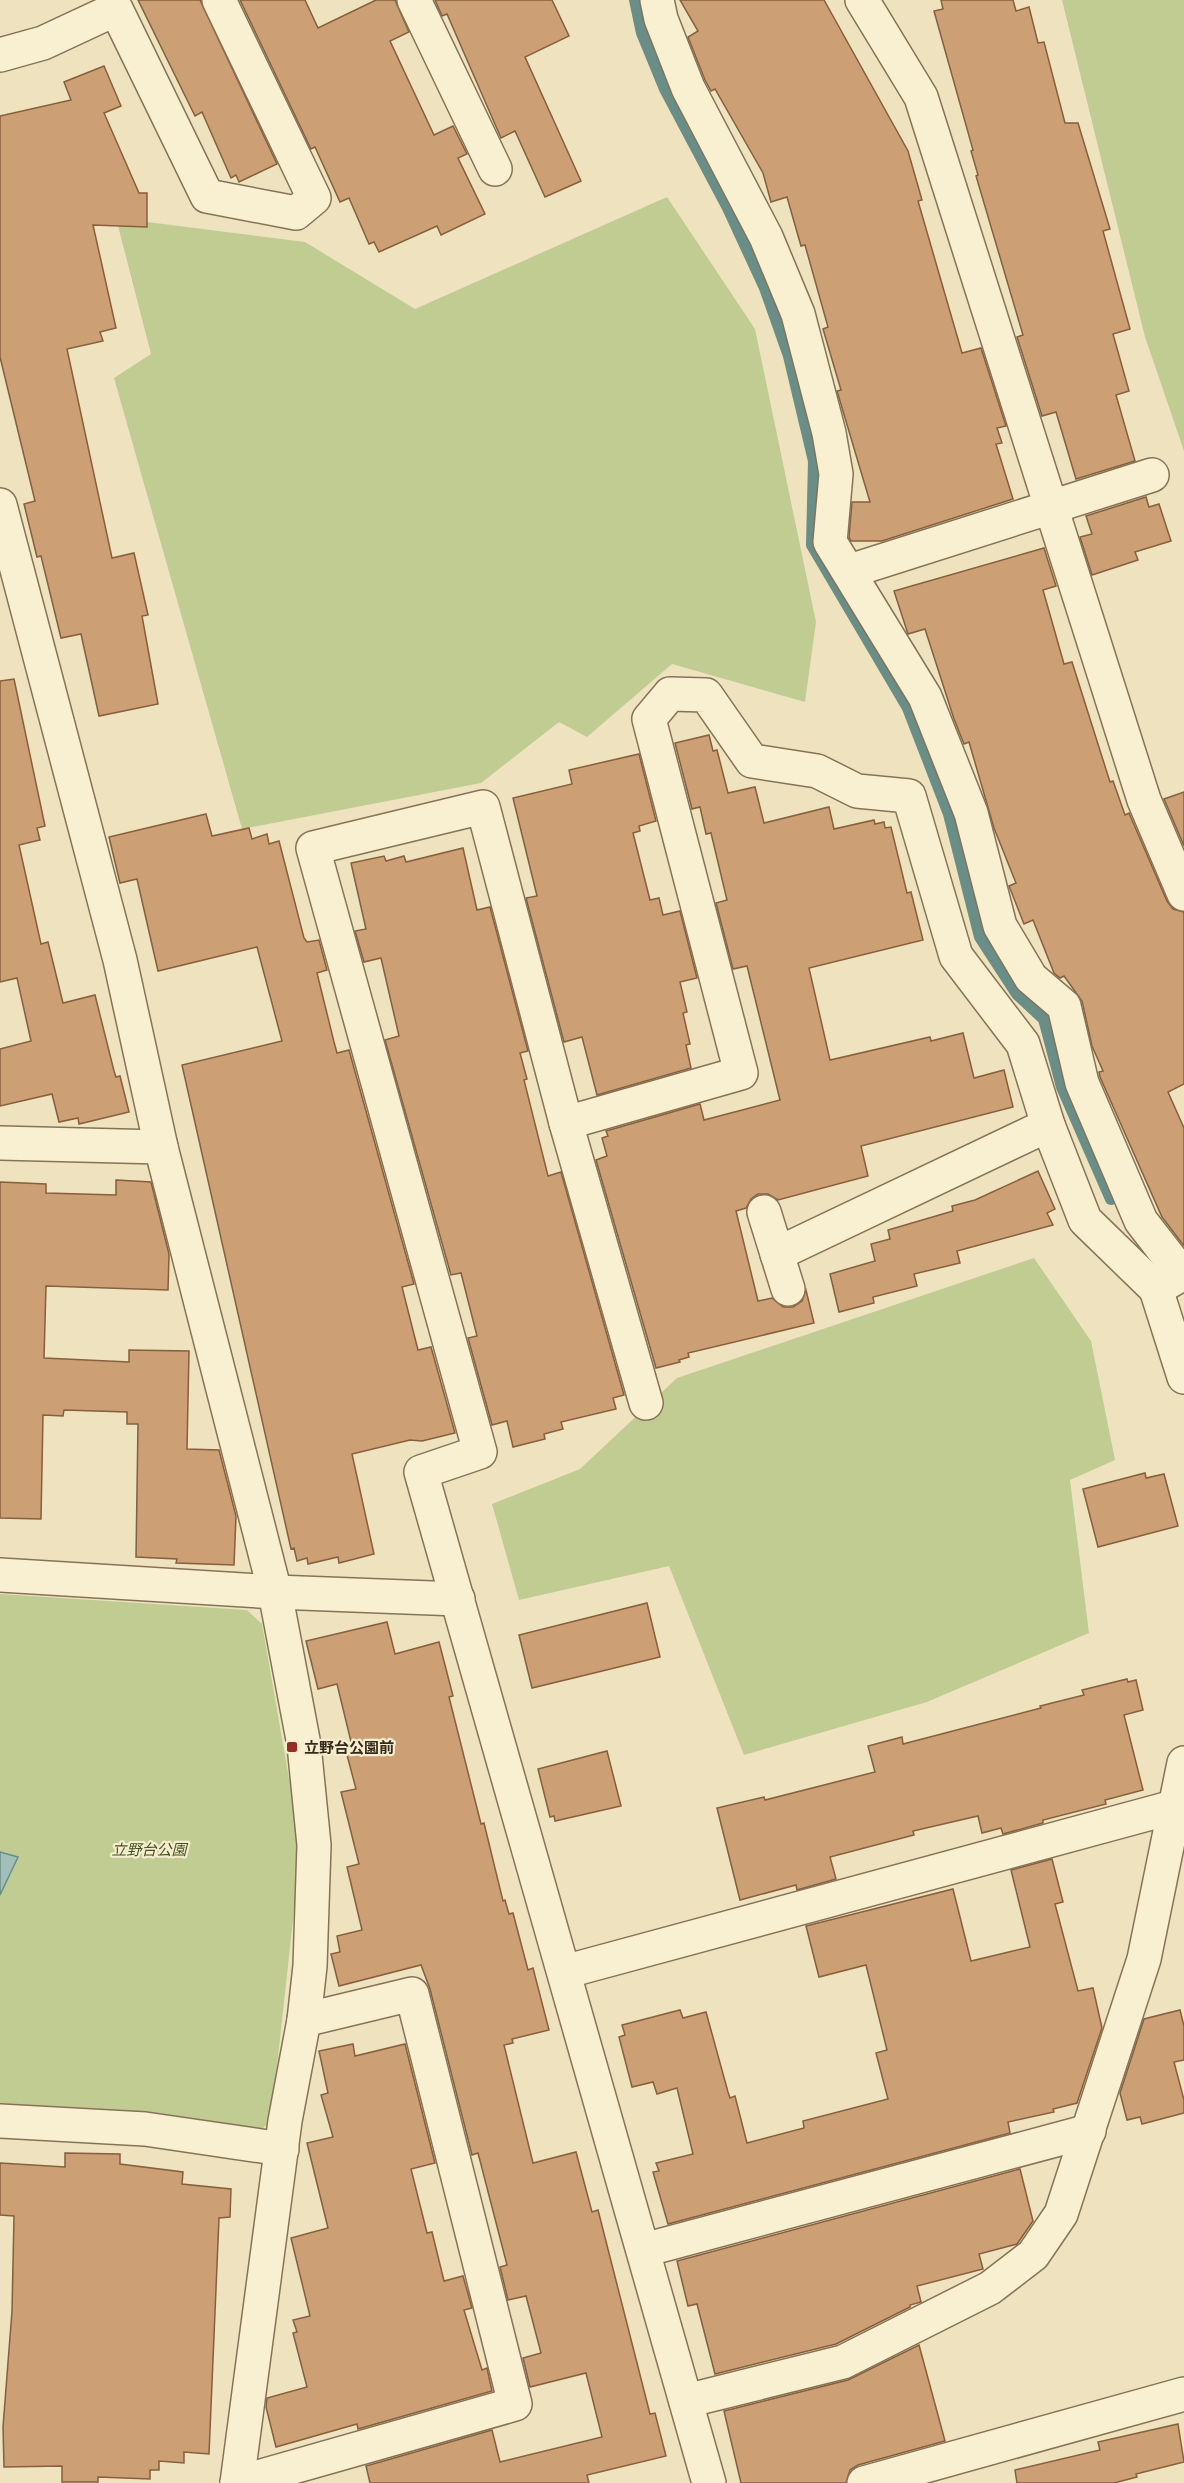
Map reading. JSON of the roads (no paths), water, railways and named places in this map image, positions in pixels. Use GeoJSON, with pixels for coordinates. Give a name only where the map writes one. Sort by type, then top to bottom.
{"type":"FeatureCollection","features":[{"type":"Feature","properties":{"kind":"street"},"geometry":{"type":"LineString","coordinates":[[0,55],[43,42],[116,9],[207,196],[297,213],[314,198],[219,0]]}},
{"type":"Feature","properties":{"kind":"street"},"geometry":{"type":"LineString","coordinates":[[414,0],[495,169]]}},
{"type":"Feature","properties":{"kind":"street"},"geometry":{"type":"LineString","coordinates":[[657,0],[661,19],[688,88],[766,237],[798,314],[829,433],[836,474],[830,542],[926,697],[971,813],[1000,926],[1031,978],[1064,1006],[1083,1083],[1141,1221],[1174,1279],[1184,1377]]}},
{"type":"Feature","properties":{"kind":"street"},"geometry":{"type":"LineString","coordinates":[[862,0],[921,97],[1144,800],[1184,894]]}},
{"type":"Feature","properties":{"kind":"street"},"geometry":{"type":"LineString","coordinates":[[850,571],[1152,476]]}},
{"type":"Feature","properties":{"kind":"street"},"geometry":{"type":"LineString","coordinates":[[0,505],[8,571],[120,960],[161,1148],[275,1592],[304,1745],[314,1845],[310,1966],[304,2020],[282,2149],[237,2483],[515,2404],[412,1994],[304,2020]]}},
{"type":"Feature","properties":{"kind":"street"},"geometry":{"type":"LineString","coordinates":[[566,1124],[741,1073],[649,719],[670,694],[706,695],[752,760],[817,771],[857,791],[909,796],[956,956],[1023,1044],[1048,1125],[1085,1220],[1174,1279]]}},
{"type":"Feature","properties":{"kind":"street"},"geometry":{"type":"LineString","coordinates":[[646,1403],[566,1124],[483,807],[313,848],[480,1452],[421,1472],[709,2483]]}},
{"type":"Feature","properties":{"kind":"street"},"geometry":{"type":"LineString","coordinates":[[777,1254],[1048,1125]]}},
{"type":"Feature","properties":{"kind":"street"},"geometry":{"type":"LineString","coordinates":[[0,1143],[161,1148]]}},
{"type":"Feature","properties":{"kind":"street"},"geometry":{"type":"LineString","coordinates":[[764,1212],[788,1289]]}},
{"type":"Feature","properties":{"kind":"street"},"geometry":{"type":"LineString","coordinates":[[0,1575],[275,1592],[458,1599]]}},
{"type":"Feature","properties":{"kind":"street"},"geometry":{"type":"LineString","coordinates":[[686,2401],[843,2362],[990,2288],[1033,2255],[1061,2214],[1144,1959],[1184,1763]]}},
{"type":"Feature","properties":{"kind":"street"},"geometry":{"type":"LineString","coordinates":[[564,1972],[1177,1806]]}},
{"type":"Feature","properties":{"kind":"street"},"geometry":{"type":"LineString","coordinates":[[0,2121],[145,2129],[282,2149]]}},
{"type":"Feature","properties":{"kind":"street"},"geometry":{"type":"LineString","coordinates":[[644,2250],[1089,2131]]}},
{"type":"Feature","properties":{"kind":"street"},"geometry":{"type":"LineString","coordinates":[[864,2483],[1184,2394]]}},
{"type":"Feature","properties":{"kind":"water"},"geometry":{"type":"Polygon","coordinates":[[[0,1852],[18,1857],[0,1895],[0,1852]]]}},
{"type":"Feature","properties":{"kind":"waterway"},"geometry":{"type":"LineString","coordinates":[[635,0],[642,33],[665,89],[728,208],[765,288],[789,356],[814,461],[812,545],[908,708],[949,814],[980,937],[1017,994],[1044,1019],[1062,1087],[1111,1199]]}},
{"type":"Feature","properties":{"kind":"place","name":"立野台公園前"},"geometry":{"type":"Point","coordinates":[292,1747]}},
{"type":"Feature","properties":{"kind":"park label","name":"立野台公園"},"geometry":{"type":"Point","coordinates":[149,1849]}}]}
